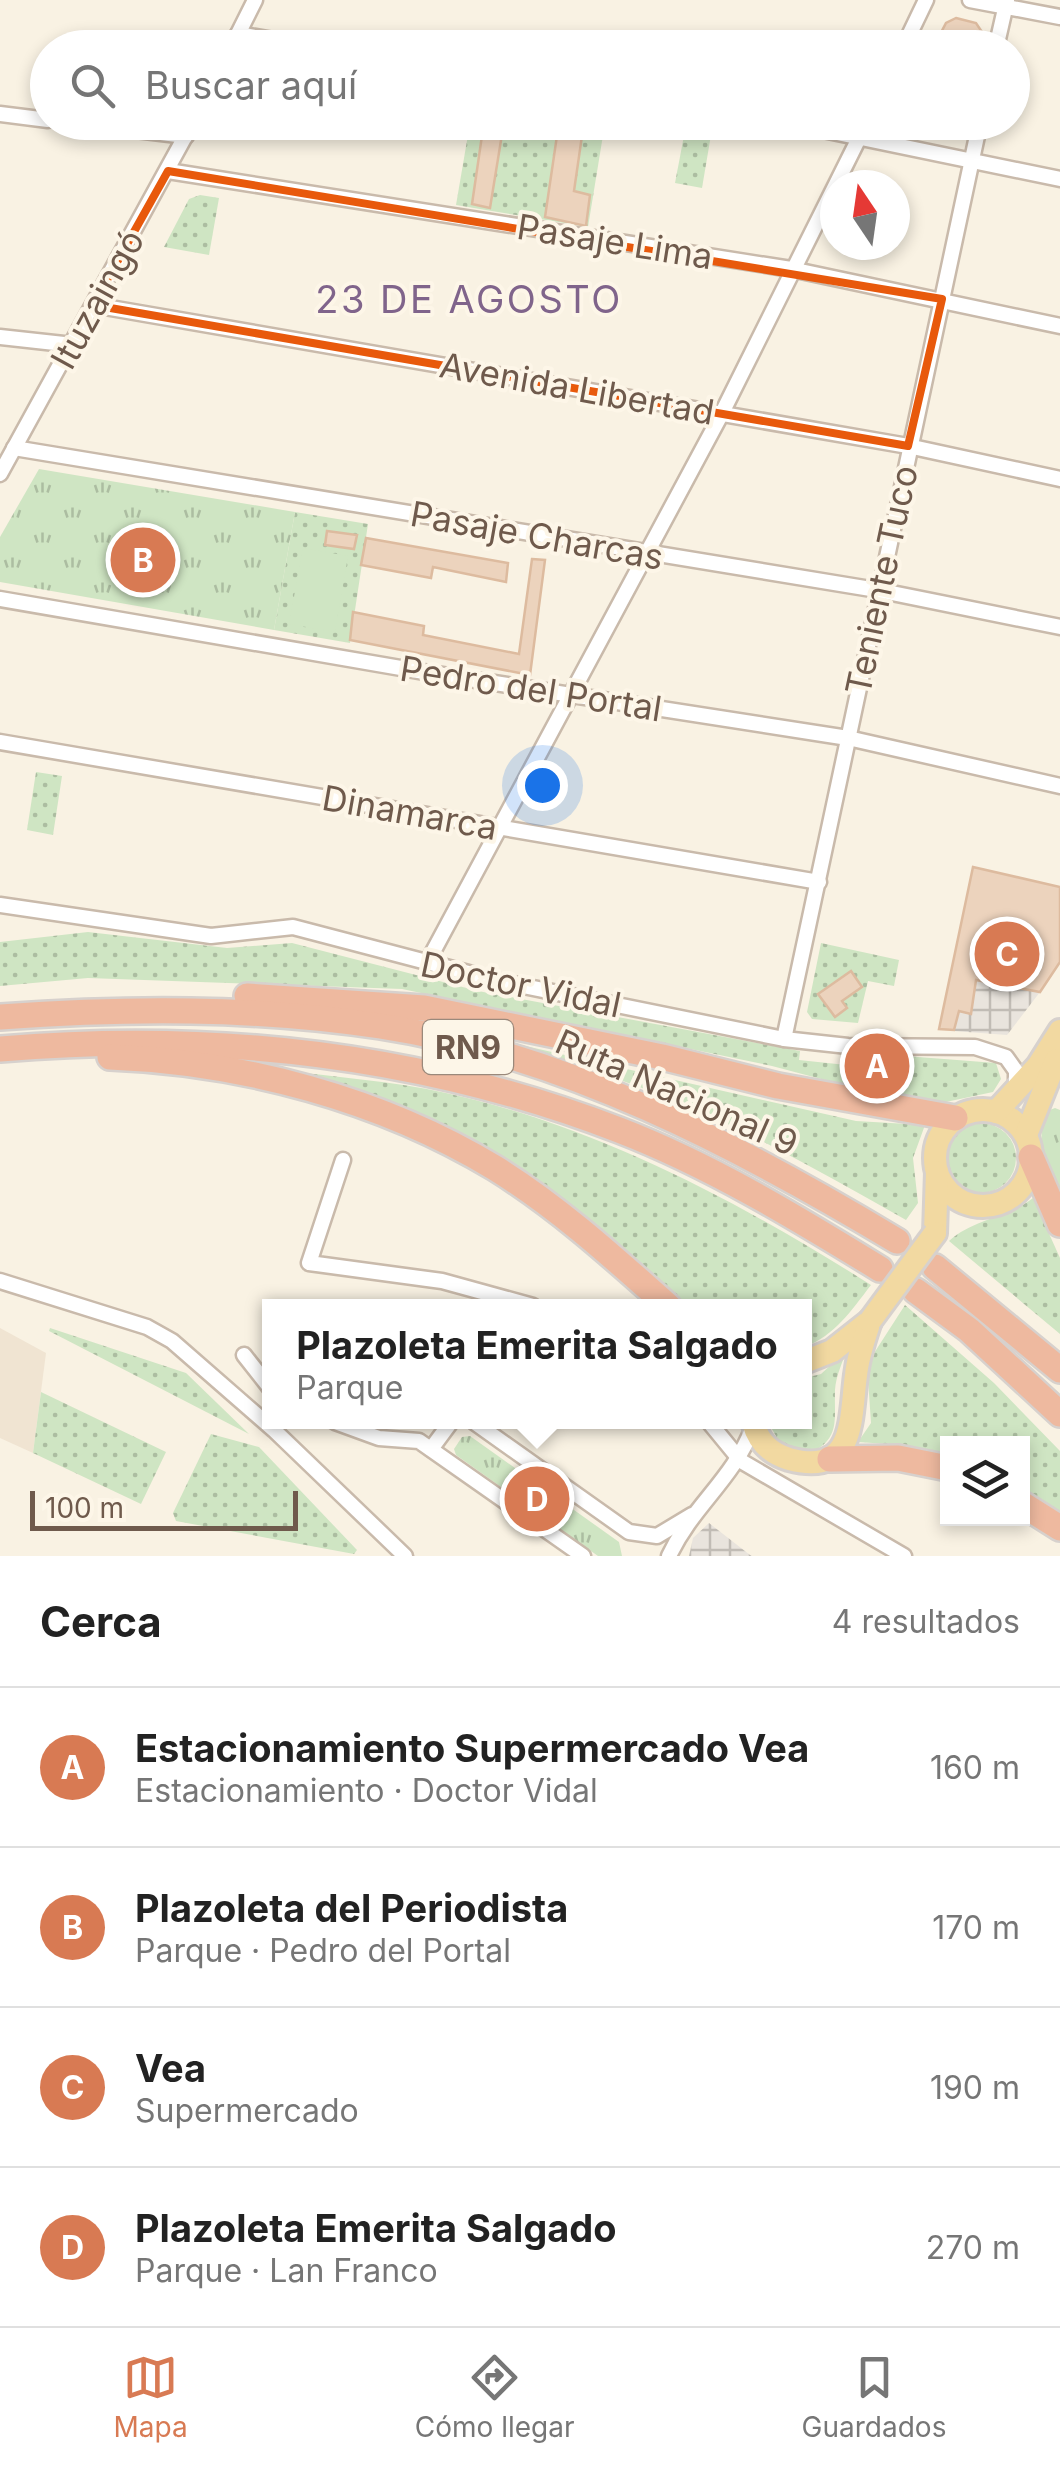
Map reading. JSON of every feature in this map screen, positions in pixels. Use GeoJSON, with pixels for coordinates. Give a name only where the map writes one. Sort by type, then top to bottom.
{"type":"FeatureCollection","features":[{"type":"Feature","properties":{"kind":"highway"},"geometry":{"type":"LineString","coordinates":[[62,1013],[138,999],[235,996],[424,1008],[662,1057],[778,1086],[955,1118]]}},
{"type":"Feature","properties":{"kind":"highway","name":"Ruta Nacional 9"},"geometry":{"type":"LineString","coordinates":[[0,1017],[194,1010],[276,1015],[435,1038],[578,1082],[679,1124],[735,1150],[897,1240]]}},
{"type":"Feature","properties":{"kind":"highway","name":"Ruta Nacional 9"},"geometry":{"type":"LineString","coordinates":[[0,1051],[138,1040],[205,1042],[345,1055],[470,1082],[617,1129],[669,1152],[880,1269]]}},
{"type":"Feature","properties":{"kind":"highway"},"geometry":{"type":"LineString","coordinates":[[0,1051],[195,1064],[254,1075],[362,1106],[493,1167],[578,1228],[660,1299]]}},
{"type":"Feature","properties":{"kind":"highway"},"geometry":{"type":"LineString","coordinates":[[1028,1146],[1060,1224]]}},
{"type":"Feature","properties":{"kind":"highway"},"geometry":{"type":"LineString","coordinates":[[935,1267],[1060,1370]]}},
{"type":"Feature","properties":{"kind":"highway"},"geometry":{"type":"LineString","coordinates":[[916,1291],[969,1330],[1060,1414]]}},
{"type":"Feature","properties":{"kind":"highway"},"geometry":{"type":"LineString","coordinates":[[830,1458],[898,1458],[940,1466]]}},
{"type":"Feature","properties":{"kind":"highway"},"geometry":{"type":"LineString","coordinates":[[1030,1509],[1060,1528]]}},
{"type":"Feature","properties":{"kind":"main road"},"geometry":{"type":"LineString","coordinates":[[996,1112],[1016,1093],[1060,1030]]}},
{"type":"Feature","properties":{"kind":"main road"},"geometry":{"type":"LineString","coordinates":[[812,1359],[832,1351],[870,1321],[935,1233],[979,1206],[1016,1193],[1024,1182],[1028,1146],[1060,1054]]}},
{"type":"Feature","properties":{"kind":"main road"},"geometry":{"type":"LineString","coordinates":[[935,1233],[938,1141],[955,1118],[982,1110],[996,1112],[1018,1125],[1028,1146]]}},
{"type":"Feature","properties":{"kind":"main road"},"geometry":{"type":"LineString","coordinates":[[936,1170],[952,1194],[979,1206]]}},
{"type":"Feature","properties":{"kind":"main road"},"geometry":{"type":"LineString","coordinates":[[757,1429],[772,1451],[801,1462],[830,1458],[844,1446],[853,1426],[858,1356],[870,1321]]}},
{"type":"Feature","properties":{"kind":"street"},"geometry":{"type":"LineString","coordinates":[[240,30],[255,0]]}},
{"type":"Feature","properties":{"kind":"street"},"geometry":{"type":"LineString","coordinates":[[912,30],[926,0]]}},
{"type":"Feature","properties":{"kind":"street"},"geometry":{"type":"LineString","coordinates":[[970,0],[1006,3],[1060,16]]}},
{"type":"Feature","properties":{"kind":"street"},"geometry":{"type":"LineString","coordinates":[[1000,30],[1006,3]]}},
{"type":"Feature","properties":{"kind":"street"},"geometry":{"type":"LineString","coordinates":[[0,114],[30,118]]}},
{"type":"Feature","properties":{"kind":"street","name":"Ituzaingó"},"geometry":{"type":"LineString","coordinates":[[0,474],[185,140]]}},
{"type":"Feature","properties":{"kind":"street"},"geometry":{"type":"LineString","coordinates":[[427,963],[722,413],[791,268],[858,140]]}},
{"type":"Feature","properties":{"kind":"street"},"geometry":{"type":"LineString","coordinates":[[902,140],[1060,179]]}},
{"type":"Feature","properties":{"kind":"street","name":"Teniente Tuco"},"geometry":{"type":"LineString","coordinates":[[784,1039],[976,140]]}},
{"type":"Feature","properties":{"kind":"street","name":"Pasaje Lima"},"geometry":{"type":"LineString","coordinates":[[168,171],[791,268],[1060,326]]}},
{"type":"Feature","properties":{"kind":"street","name":"Avenida Libertad"},"geometry":{"type":"LineString","coordinates":[[93,305],[908,446],[1060,479]]}},
{"type":"Feature","properties":{"kind":"street"},"geometry":{"type":"LineString","coordinates":[[0,336],[73,345]]}},
{"type":"Feature","properties":{"kind":"street","name":"Pasaje Charcas"},"geometry":{"type":"LineString","coordinates":[[14,448],[878,590],[1060,627]]}},
{"type":"Feature","properties":{"kind":"street","name":"Pedro del Portal"},"geometry":{"type":"LineString","coordinates":[[0,599],[424,672],[848,738],[1060,786]]}},
{"type":"Feature","properties":{"kind":"street","name":"Dinamarca"},"geometry":{"type":"LineString","coordinates":[[0,742],[820,882]]}},
{"type":"Feature","properties":{"kind":"street","name":"Doctor Vidal"},"geometry":{"type":"LineString","coordinates":[[0,905],[211,936],[293,927],[427,963],[784,1039],[848,1046],[975,1046],[1006,1057],[1016,1072],[1016,1093]]}},
{"type":"Feature","properties":{"kind":"street"},"geometry":{"type":"LineString","coordinates":[[343,1160],[309,1264],[442,1281],[508,1299]]}},
{"type":"Feature","properties":{"kind":"street"},"geometry":{"type":"LineString","coordinates":[[0,1281],[147,1327],[172,1340],[262,1419]]}},
{"type":"Feature","properties":{"kind":"street"},"geometry":{"type":"LineString","coordinates":[[244,1356],[262,1378]]}},
{"type":"Feature","properties":{"kind":"street"},"geometry":{"type":"LineString","coordinates":[[273,1429],[404,1556]]}},
{"type":"Feature","properties":{"kind":"street"},"geometry":{"type":"LineString","coordinates":[[355,1429],[380,1438],[418,1441],[582,1556]]}},
{"type":"Feature","properties":{"kind":"street"},"geometry":{"type":"LineString","coordinates":[[431,1449],[446,1429]]}},
{"type":"Feature","properties":{"kind":"street"},"geometry":{"type":"LineString","coordinates":[[484,1429],[629,1532],[656,1536],[692,1515]]}},
{"type":"Feature","properties":{"kind":"street"},"geometry":{"type":"LineString","coordinates":[[715,1429],[741,1460],[904,1556]]}},
{"type":"Feature","properties":{"kind":"street"},"geometry":{"type":"LineString","coordinates":[[668,1555],[692,1515],[741,1460],[751,1429]]}},
{"type":"Feature","properties":{"kind":"street"},"geometry":{"type":"LineString","coordinates":[[741,1460],[801,1462]]}},
{"type":"Feature","properties":{"kind":"highlighted area"},"geometry":{"type":"Polygon","coordinates":[[[168,171],[942,299],[908,446],[93,305],[168,171]]]}},
{"type":"Feature","properties":{"kind":"shaded area"},"geometry":{"type":"Polygon","coordinates":[[[976,980],[1040,992],[1007,1035],[954,1031],[959,1011],[971,1013],[976,980]]]}},
{"type":"Feature","properties":{"kind":"shaded area"},"geometry":{"type":"Polygon","coordinates":[[[0,1328],[46,1353],[33,1453],[0,1438],[0,1328]]]}},
{"type":"Feature","properties":{"kind":"shaded area"},"geometry":{"type":"Polygon","coordinates":[[[709,1523],[752,1556],[689,1556],[693,1538],[709,1523]]]}},
{"type":"Feature","properties":{"kind":"green space"},"geometry":{"type":"Polygon","coordinates":[[[467,140],[602,140],[588,227],[456,205],[467,140]]]}},
{"type":"Feature","properties":{"kind":"green space"},"geometry":{"type":"Polygon","coordinates":[[[683,140],[710,140],[702,188],[675,183],[683,140]]]}},
{"type":"Feature","properties":{"kind":"green space"},"geometry":{"type":"Polygon","coordinates":[[[200,195],[219,198],[209,255],[164,247],[189,199],[200,195]]]}},
{"type":"Feature","properties":{"kind":"green space"},"geometry":{"type":"Polygon","coordinates":[[[39,469],[295,512],[274,630],[0,582],[0,537],[39,469]]]}},
{"type":"Feature","properties":{"kind":"green space"},"geometry":{"type":"Polygon","coordinates":[[[295,512],[368,524],[350,643],[274,630],[295,512]]]}},
{"type":"Feature","properties":{"kind":"green space"},"geometry":{"type":"Polygon","coordinates":[[[303,548],[348,556],[335,632],[289,624],[303,548]]]}},
{"type":"Feature","properties":{"kind":"green space"},"geometry":{"type":"Polygon","coordinates":[[[36,772],[62,776],[53,835],[27,830],[36,772]]]}},
{"type":"Feature","properties":{"kind":"green space"},"geometry":{"type":"Polygon","coordinates":[[[88,932],[227,948],[292,943],[478,991],[800,1051],[799,1060],[903,1071],[905,1056],[996,1063],[1001,1079],[993,1092],[941,1103],[908,1102],[772,1066],[402,989],[88,978],[0,986],[0,942],[88,932]]]}},
{"type":"Feature","properties":{"kind":"green space"},"geometry":{"type":"Polygon","coordinates":[[[821,943],[899,960],[894,986],[868,981],[858,1023],[812,1019],[807,1012],[821,943]]]}},
{"type":"Feature","properties":{"kind":"green space"},"geometry":{"type":"Polygon","coordinates":[[[446,1028],[856,1121],[925,1125],[913,1158],[918,1203],[906,1220],[731,1126],[620,1080],[620,1074],[446,1028]]]}},
{"type":"Feature","properties":{"kind":"green space"},"geometry":{"type":"Polygon","coordinates":[[[279,1070],[426,1089],[558,1125],[720,1197],[871,1285],[834,1329],[812,1344],[812,1299],[674,1299],[579,1218],[279,1070]]]}},
{"type":"Feature","properties":{"kind":"green space"},"geometry":{"type":"Polygon","coordinates":[[[1060,1110],[1060,1198],[1042,1144],[1047,1111],[1060,1110]]]}},
{"type":"Feature","properties":{"kind":"green space"},"geometry":{"type":"Polygon","coordinates":[[[981,1123],[1005,1134],[1016,1158],[1005,1182],[981,1193],[957,1182],[946,1158],[957,1134],[981,1123]]]}},
{"type":"Feature","properties":{"kind":"green space"},"geometry":{"type":"Polygon","coordinates":[[[1033,1198],[1060,1258],[1060,1334],[949,1241],[1033,1198]]]}},
{"type":"Feature","properties":{"kind":"green space"},"geometry":{"type":"Polygon","coordinates":[[[905,1305],[994,1383],[1060,1451],[1060,1513],[1030,1496],[1030,1436],[940,1436],[940,1457],[902,1445],[858,1442],[871,1423],[867,1364],[905,1305]]]}},
{"type":"Feature","properties":{"kind":"green space"},"geometry":{"type":"Polygon","coordinates":[[[50,1328],[186,1373],[249,1434],[49,1331],[50,1328]]]}},
{"type":"Feature","properties":{"kind":"green space"},"geometry":{"type":"Polygon","coordinates":[[[847,1350],[835,1390],[831,1435],[810,1453],[781,1445],[772,1429],[812,1429],[812,1376],[821,1374],[847,1350]]]}},
{"type":"Feature","properties":{"kind":"green space"},"geometry":{"type":"Polygon","coordinates":[[[41,1392],[166,1452],[141,1504],[33,1453],[41,1392]]]}},
{"type":"Feature","properties":{"kind":"green space"},"geometry":{"type":"Polygon","coordinates":[[[211,1434],[259,1447],[357,1550],[354,1554],[176,1521],[173,1513],[211,1434]]]}},
{"type":"Feature","properties":{"kind":"green space"},"geometry":{"type":"Polygon","coordinates":[[[470,1436],[619,1542],[622,1556],[598,1556],[456,1455],[454,1449],[462,1437],[470,1436]]]}},
{"type":"Feature","properties":{"kind":"building"},"geometry":{"type":"Polygon","coordinates":[[[956,18],[976,23],[981,30],[942,30],[956,18]]]}},
{"type":"Feature","properties":{"kind":"building"},"geometry":{"type":"Polygon","coordinates":[[[481,140],[501,140],[490,208],[472,204],[481,140]]]}},
{"type":"Feature","properties":{"kind":"building"},"geometry":{"type":"Polygon","coordinates":[[[556,140],[581,140],[574,191],[590,195],[586,226],[545,217],[556,140]]]}},
{"type":"Feature","properties":{"kind":"building"},"geometry":{"type":"Polygon","coordinates":[[[327,531],[357,535],[354,549],[325,545],[327,531]]]}},
{"type":"Feature","properties":{"kind":"building"},"geometry":{"type":"Polygon","coordinates":[[[366,538],[508,563],[506,582],[433,567],[431,578],[361,565],[366,538]]]}},
{"type":"Feature","properties":{"kind":"building"},"geometry":{"type":"Polygon","coordinates":[[[532,559],[545,560],[530,675],[350,640],[353,612],[424,626],[423,635],[519,654],[532,559]]]}},
{"type":"Feature","properties":{"kind":"building"},"geometry":{"type":"Polygon","coordinates":[[[973,867],[1060,887],[1060,962],[1040,992],[976,980],[971,1014],[959,1011],[954,1030],[939,1029],[973,867]]]}},
{"type":"Feature","properties":{"kind":"building"},"geometry":{"type":"Polygon","coordinates":[[[851,971],[862,987],[842,1001],[847,1008],[835,1017],[818,994],[851,971]]]}},
{"type":"Feature","properties":{"kind":"place","name":"Plazoleta del Periodista"},"geometry":{"type":"Point","coordinates":[143,560]}},
{"type":"Feature","properties":{"kind":"place","name":"Vea"},"geometry":{"type":"Point","coordinates":[1007,954]}},
{"type":"Feature","properties":{"kind":"place","name":"Estacionamiento Supermercado Vea"},"geometry":{"type":"Point","coordinates":[877,1066]}},
{"type":"Feature","properties":{"kind":"place","name":"Plazoleta Emerita Salgado"},"geometry":{"type":"Point","coordinates":[537,1499]}},
{"type":"Feature","properties":{"kind":"district","name":"23 DE AGOSTO"},"geometry":{"type":"Point","coordinates":[469,299]}}]}
